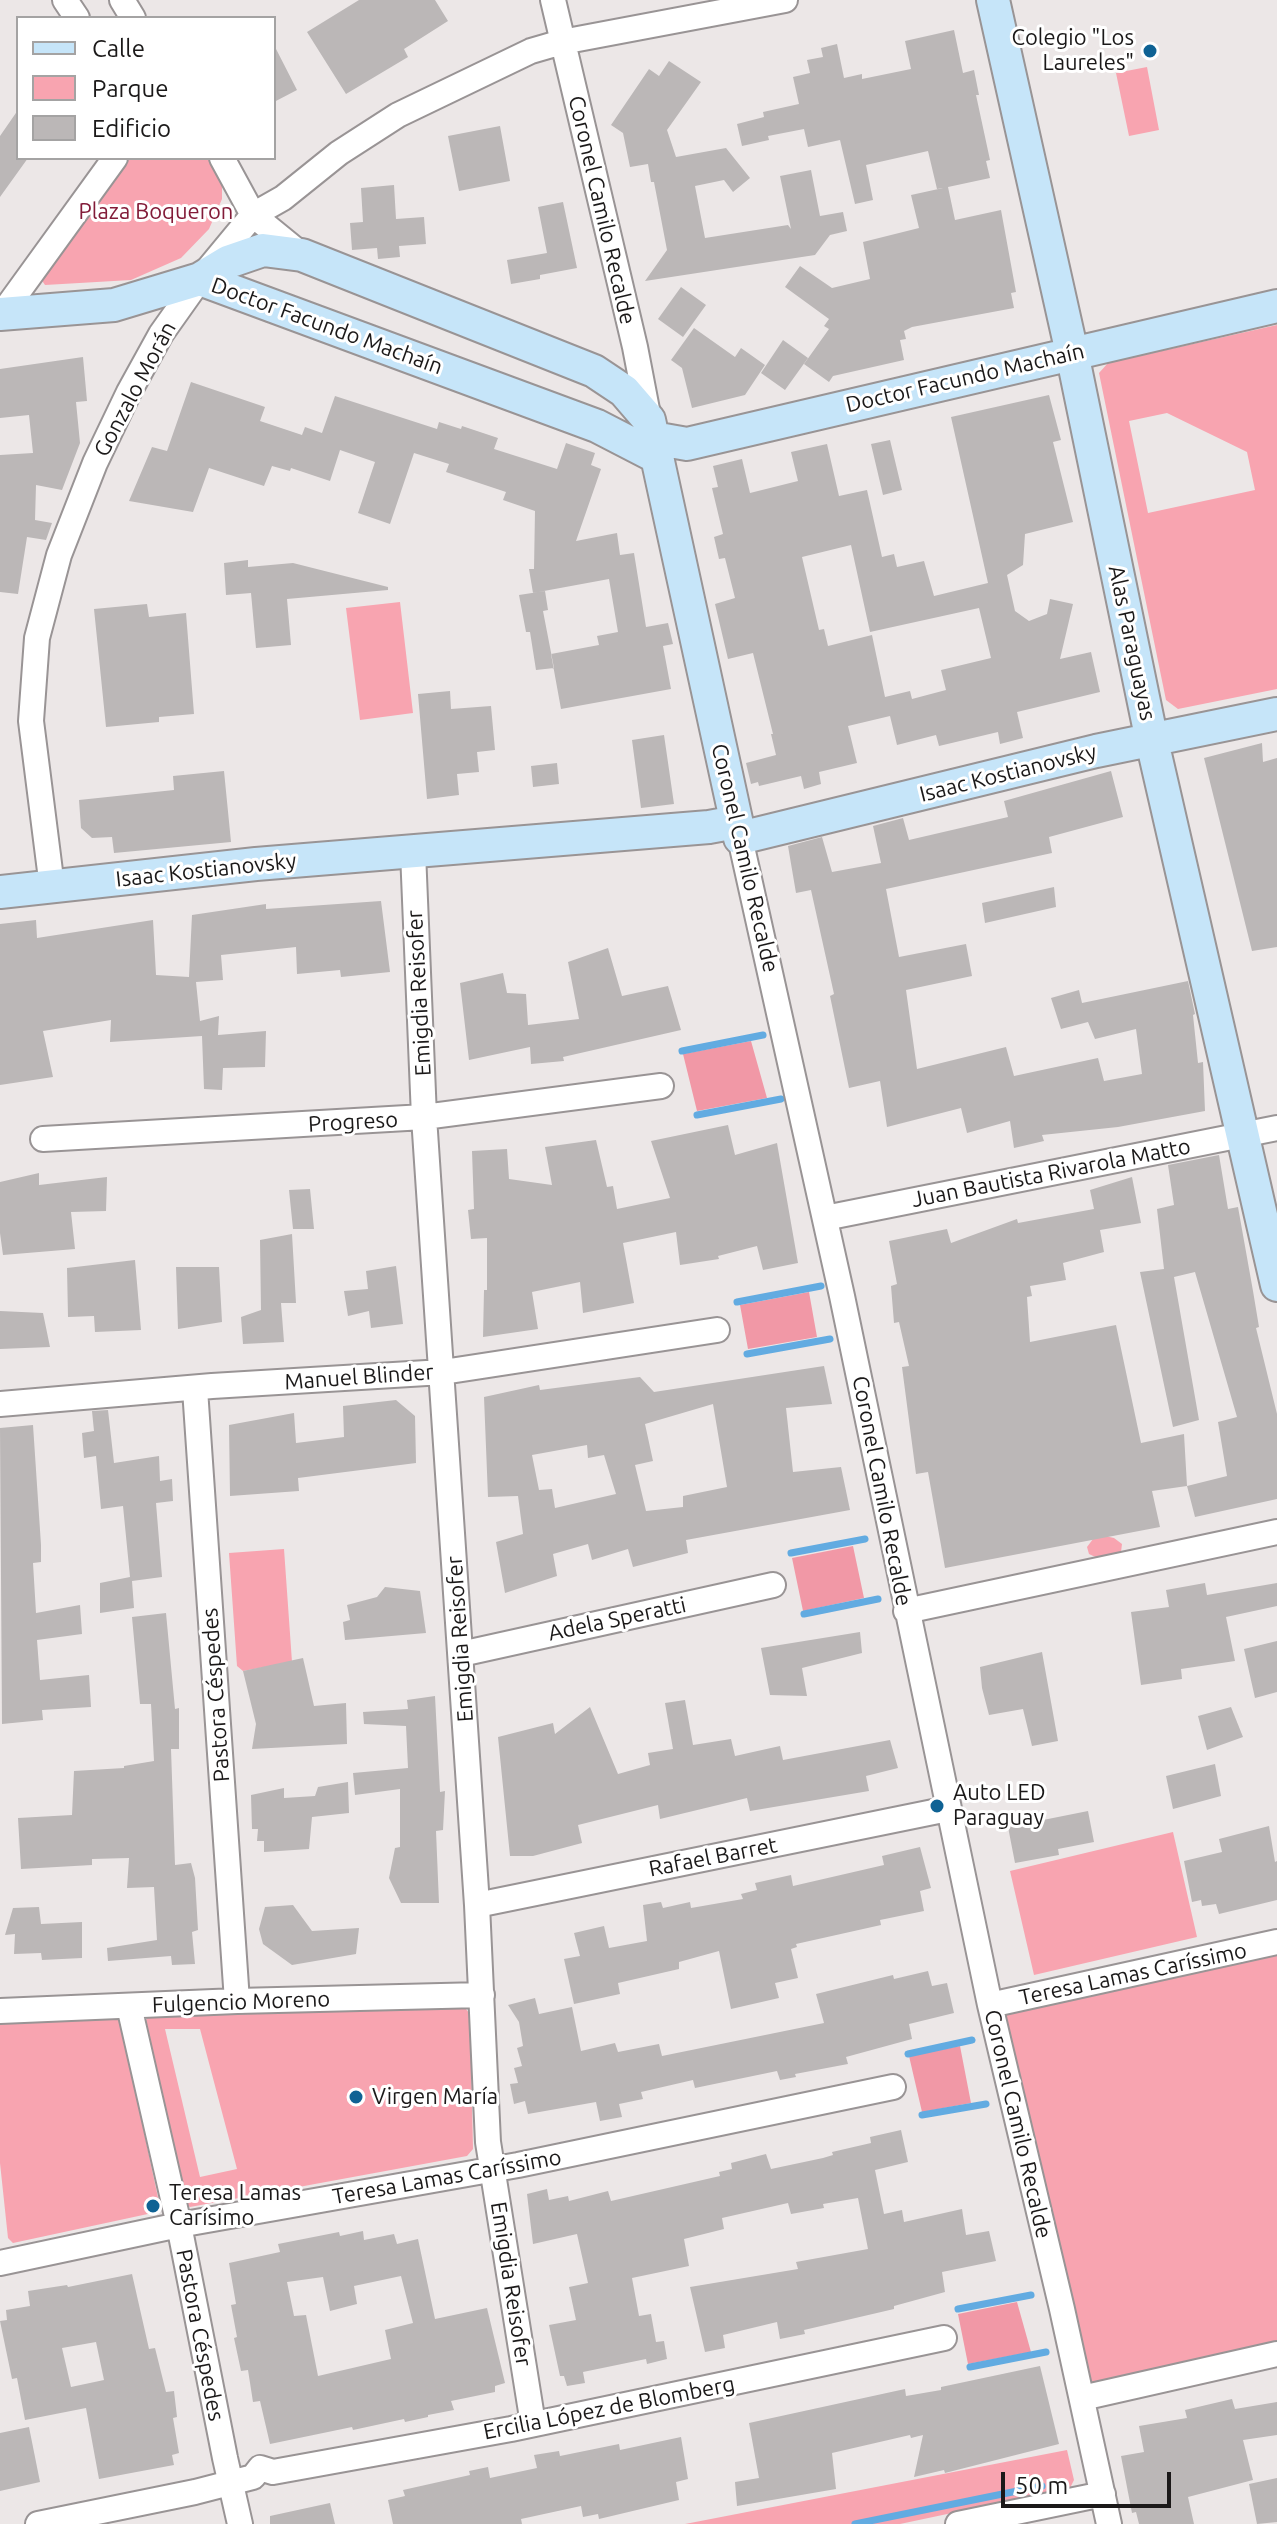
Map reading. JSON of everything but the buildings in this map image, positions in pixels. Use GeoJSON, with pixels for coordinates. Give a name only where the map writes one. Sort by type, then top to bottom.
{"type":"FeatureCollection","features":[{"type":"Feature","properties":{"kind":"main road","name":"Alas Paraguayas"},"geometry":{"type":"LineString","coordinates":[[993,0],[1072,353],[1152,741],[1277,1285]]}},
{"type":"Feature","properties":{"kind":"main road","name":"Doctor Facundo Machaín"},"geometry":{"type":"LineString","coordinates":[[1,314],[114,305],[200,279],[228,262],[263,250],[302,255],[594,371],[624,391],[653,439]]}},
{"type":"Feature","properties":{"kind":"main road","name":"Doctor Facundo Machaín"},"geometry":{"type":"LineString","coordinates":[[200,279],[597,426],[687,444],[1277,306]]}},
{"type":"Feature","properties":{"kind":"main road","name":"Coronel Camilo Recalde"},"geometry":{"type":"LineString","coordinates":[[653,439],[738,830]]}},
{"type":"Feature","properties":{"kind":"main road","name":"Isaac Kostianovsky"},"geometry":{"type":"LineString","coordinates":[[0,892],[256,864],[709,827],[738,830],[1277,714]]}},
{"type":"Feature","properties":{"kind":"street","name":"Coronel Camilo Recalde"},"geometry":{"type":"LineString","coordinates":[[553,0],[635,347],[653,439]]}},
{"type":"Feature","properties":{"kind":"street","name":"Gonzalo Morán"},"geometry":{"type":"LineString","coordinates":[[52,887],[31,721],[37,638],[59,555],[95,463],[161,334],[200,279],[253,215],[283,198],[339,153],[398,115],[518,57],[562,42],[785,0]]}},
{"type":"Feature","properties":{"kind":"street"},"geometry":{"type":"LineString","coordinates":[[1,314],[114,160]]}},
{"type":"Feature","properties":{"kind":"street"},"geometry":{"type":"LineString","coordinates":[[223,160],[253,215],[302,255]]}},
{"type":"Feature","properties":{"kind":"street","name":"Coronel Camilo Recalde"},"geometry":{"type":"LineString","coordinates":[[738,830],[825,1218],[990,2005],[1109,2524]]}},
{"type":"Feature","properties":{"kind":"street","name":"Emigdia Reisofer"},"geometry":{"type":"LineString","coordinates":[[413,852],[424,1117],[477,1905],[488,2142],[533,2424]]}},
{"type":"Feature","properties":{"kind":"street","name":"Progreso"},"geometry":{"type":"LineString","coordinates":[[43,1139],[424,1117],[661,1086]]}},
{"type":"Feature","properties":{"kind":"street","name":"Juan Bautista Rivarola Matto"},"geometry":{"type":"LineString","coordinates":[[825,1218],[1277,1128]]}},
{"type":"Feature","properties":{"kind":"street","name":"Manuel Blinder"},"geometry":{"type":"LineString","coordinates":[[0,1404],[443,1372],[717,1330]]}},
{"type":"Feature","properties":{"kind":"street","name":"Pastora Céspedes"},"geometry":{"type":"LineString","coordinates":[[195,1389],[237,2001]]}},
{"type":"Feature","properties":{"kind":"street"},"geometry":{"type":"LineString","coordinates":[[906,1611],[1277,1532]]}},
{"type":"Feature","properties":{"kind":"street","name":"Adela Speratti"},"geometry":{"type":"LineString","coordinates":[[461,1654],[773,1585]]}},
{"type":"Feature","properties":{"kind":"street","name":"Rafael Barret"},"geometry":{"type":"LineString","coordinates":[[477,1905],[948,1809]]}},
{"type":"Feature","properties":{"kind":"street","name":"Teresa Lamas Caríssimo"},"geometry":{"type":"LineString","coordinates":[[990,2005],[1277,1942]]}},
{"type":"Feature","properties":{"kind":"street","name":"Fulgencio Moreno"},"geometry":{"type":"LineString","coordinates":[[0,2011],[482,1995]]}},
{"type":"Feature","properties":{"kind":"street","name":"Pastora Céspedes"},"geometry":{"type":"LineString","coordinates":[[129,2006],[179,2225],[252,2477],[240,2524]]}},
{"type":"Feature","properties":{"kind":"street","name":"Teresa Lamas Caríssimo"},"geometry":{"type":"LineString","coordinates":[[0,2263],[179,2225],[492,2168],[893,2087]]}},
{"type":"Feature","properties":{"kind":"street","name":"Ercilia López de Blomberg"},"geometry":{"type":"LineString","coordinates":[[38,2524],[252,2477],[533,2424],[944,2338]]}},
{"type":"Feature","properties":{"kind":"street"},"geometry":{"type":"LineString","coordinates":[[1082,2398],[1277,2354]]}},
{"type":"Feature","properties":{"kind":"street"},"geometry":{"type":"LineString","coordinates":[[958,2524],[1103,2494]]}},
{"type":"Feature","properties":{"kind":"green space"},"geometry":{"type":"Polygon","coordinates":[[[1147,67],[1159,130],[1129,136],[1116,73],[1147,67]]]}},
{"type":"Feature","properties":{"kind":"green space","name":"Plaza Boqueron"},"geometry":{"type":"Polygon","coordinates":[[[128,160],[209,160],[222,180],[222,199],[209,229],[181,258],[131,280],[45,285],[41,279],[128,160]]]}},
{"type":"Feature","properties":{"kind":"green space"},"geometry":{"type":"Polygon","coordinates":[[[1277,325],[1277,689],[1178,709],[1166,700],[1099,373],[1108,363],[1277,325]],[[1167,413],[1129,421],[1148,513],[1255,490],[1247,452],[1167,413]]]}},
{"type":"Feature","properties":{"kind":"green space"},"geometry":{"type":"Polygon","coordinates":[[[400,602],[413,713],[360,720],[346,608],[400,602]]]}},
{"type":"Feature","properties":{"kind":"green space"},"geometry":{"type":"Polygon","coordinates":[[[1105,1536],[1122,1544],[1121,1552],[1105,1559],[1089,1554],[1087,1547],[1093,1539],[1105,1536]]]}},
{"type":"Feature","properties":{"kind":"green space"},"geometry":{"type":"Polygon","coordinates":[[[284,1549],[292,1662],[243,1671],[237,1666],[229,1553],[284,1549]]]}},
{"type":"Feature","properties":{"kind":"green space"},"geometry":{"type":"Polygon","coordinates":[[[1173,1832],[1197,1937],[1034,1975],[1010,1871],[1173,1832]]]}},
{"type":"Feature","properties":{"kind":"green space"},"geometry":{"type":"Polygon","coordinates":[[[1277,1950],[1277,2346],[1088,2391],[1001,2015],[1277,1950]]]}},
{"type":"Feature","properties":{"kind":"green space"},"geometry":{"type":"Polygon","coordinates":[[[465,2008],[470,2014],[473,2149],[467,2156],[190,2207],[185,2204],[146,2020],[151,2014],[465,2008]],[[165,2029],[200,2177],[237,2169],[200,2029],[165,2029]]]}},
{"type":"Feature","properties":{"kind":"green space"},"geometry":{"type":"Polygon","coordinates":[[[116,2017],[120,2020],[160,2207],[157,2212],[13,2243],[8,2238],[0,2163],[0,2022],[116,2017]]]}},
{"type":"Feature","properties":{"kind":"green space"},"geometry":{"type":"Polygon","coordinates":[[[1067,2450],[1074,2480],[1070,2488],[900,2524],[685,2524],[1067,2450]]]}},
{"type":"Feature","properties":{"kind":"shaded area"},"geometry":{"type":"Polygon","coordinates":[[[751,1041],[767,1098],[697,1111],[683,1054],[751,1041]]]}},
{"type":"Feature","properties":{"kind":"shaded area"},"geometry":{"type":"Polygon","coordinates":[[[809,1292],[817,1337],[748,1349],[740,1305],[809,1292]]]}},
{"type":"Feature","properties":{"kind":"shaded area"},"geometry":{"type":"Polygon","coordinates":[[[853,1546],[864,1598],[803,1611],[792,1558],[853,1546]]]}},
{"type":"Feature","properties":{"kind":"shaded area"},"geometry":{"type":"Polygon","coordinates":[[[960,2046],[971,2103],[922,2112],[909,2056],[960,2046]]]}},
{"type":"Feature","properties":{"kind":"shaded area"},"geometry":{"type":"Polygon","coordinates":[[[1017,2302],[1031,2352],[968,2364],[958,2314],[1017,2302]]]}},
{"type":"Feature","properties":{"kind":"waterway"},"geometry":{"type":"LineString","coordinates":[[682,1051],[763,1035]]}},
{"type":"Feature","properties":{"kind":"waterway"},"geometry":{"type":"LineString","coordinates":[[697,1115],[781,1099]]}},
{"type":"Feature","properties":{"kind":"waterway"},"geometry":{"type":"LineString","coordinates":[[737,1302],[821,1286]]}},
{"type":"Feature","properties":{"kind":"waterway"},"geometry":{"type":"LineString","coordinates":[[747,1354],[830,1339]]}},
{"type":"Feature","properties":{"kind":"waterway"},"geometry":{"type":"LineString","coordinates":[[791,1553],[865,1539]]}},
{"type":"Feature","properties":{"kind":"waterway"},"geometry":{"type":"LineString","coordinates":[[804,1614],[878,1599]]}},
{"type":"Feature","properties":{"kind":"waterway"},"geometry":{"type":"LineString","coordinates":[[908,2054],[972,2040]]}},
{"type":"Feature","properties":{"kind":"waterway"},"geometry":{"type":"LineString","coordinates":[[922,2115],[986,2104]]}},
{"type":"Feature","properties":{"kind":"waterway"},"geometry":{"type":"LineString","coordinates":[[958,2309],[1031,2295]]}},
{"type":"Feature","properties":{"kind":"waterway"},"geometry":{"type":"LineString","coordinates":[[970,2367],[1046,2352]]}},
{"type":"Feature","properties":{"kind":"waterway"},"geometry":{"type":"LineString","coordinates":[[855,2524],[1042,2486]]}},
{"type":"Feature","properties":{"kind":"place","name":"Colegio \"Los Laureles\""},"geometry":{"type":"Point","coordinates":[1150,51]}},
{"type":"Feature","properties":{"kind":"place","name":"Auto LED Paraguay"},"geometry":{"type":"Point","coordinates":[937,1806]}},
{"type":"Feature","properties":{"kind":"place","name":"Virgen María"},"geometry":{"type":"Point","coordinates":[356,2097]}},
{"type":"Feature","properties":{"kind":"place","name":"Teresa Lamas Carísimo"},"geometry":{"type":"Point","coordinates":[153,2206]}}]}
